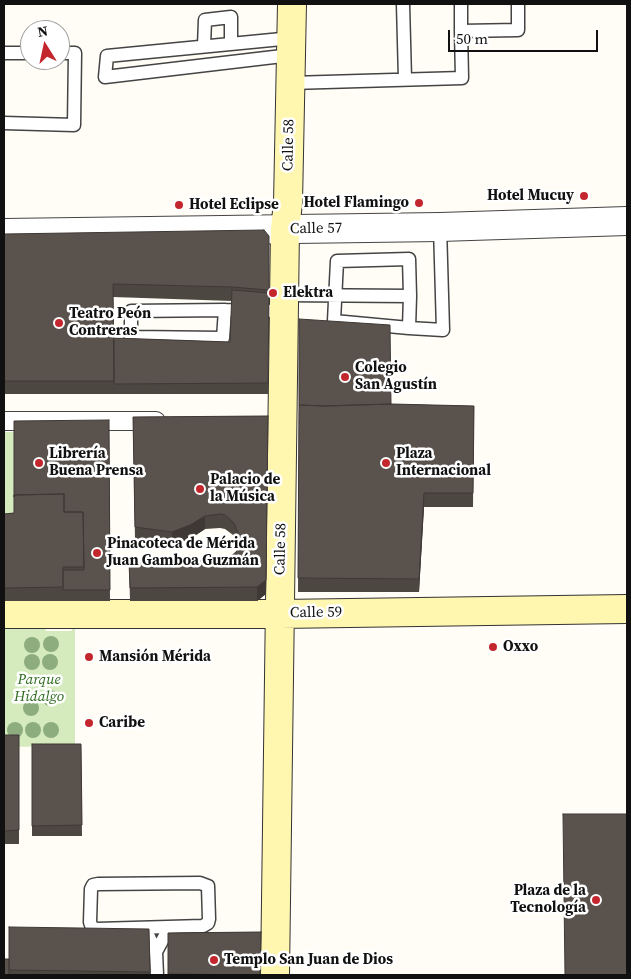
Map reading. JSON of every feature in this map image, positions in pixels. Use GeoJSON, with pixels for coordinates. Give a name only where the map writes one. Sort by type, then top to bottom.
{"type":"FeatureCollection","features":[{"type":"Feature","properties":{"kind":"main road","name":"Calle 58"},"geometry":{"type":"LineString","coordinates":[[275,975],[280,614],[273,421],[284,303],[292,4]]}},
{"type":"Feature","properties":{"kind":"main road","name":"Calle 59"},"geometry":{"type":"LineString","coordinates":[[4,614],[280,614],[413,608],[627,609]]}},
{"type":"Feature","properties":{"kind":"street","name":"Calle 57"},"geometry":{"type":"LineString","coordinates":[[4,233],[285,230],[627,222]]}},
{"type":"Feature","properties":{"kind":"street"},"geometry":{"type":"LineString","coordinates":[[4,421],[172,421]]}},
{"type":"Feature","properties":{"kind":"lane"},"geometry":{"type":"LineString","coordinates":[[403,4],[405,80]]}},
{"type":"Feature","properties":{"kind":"lane"},"geometry":{"type":"LineString","coordinates":[[291,84],[462,78],[461,4]]}},
{"type":"Feature","properties":{"kind":"lane"},"geometry":{"type":"LineString","coordinates":[[461,30],[518,30],[518,4]]}},
{"type":"Feature","properties":{"kind":"lane"},"geometry":{"type":"LineString","coordinates":[[204,46],[205,20],[231,17],[231,44]]}},
{"type":"Feature","properties":{"kind":"lane"},"geometry":{"type":"LineString","coordinates":[[231,44],[291,46],[105,77],[107,56],[231,44]]}},
{"type":"Feature","properties":{"kind":"lane"},"geometry":{"type":"LineString","coordinates":[[4,53],[20,53]]}},
{"type":"Feature","properties":{"kind":"lane"},"geometry":{"type":"LineString","coordinates":[[4,123],[74,125],[75,53],[70,53]]}},
{"type":"Feature","properties":{"kind":"lane"},"geometry":{"type":"LineString","coordinates":[[409,328],[409,259],[337,261],[334,321],[409,328],[443,330],[440,227]]}},
{"type":"Feature","properties":{"kind":"lane"},"geometry":{"type":"LineString","coordinates":[[225,310],[223,338],[131,337],[131,310],[225,310],[336,296],[410,296]]}},
{"type":"Feature","properties":{"kind":"lane"},"geometry":{"type":"LineString","coordinates":[[200,883],[208,886],[208,924],[203,926],[145,928],[92,928],[90,922],[91,889],[93,885],[200,883]]}},
{"type":"Feature","properties":{"kind":"lane"},"geometry":{"type":"LineString","coordinates":[[145,928],[156,952],[157,975]]}},
{"type":"Feature","properties":{"kind":"lane"},"geometry":{"type":"LineString","coordinates":[[156,952],[169,928]]}},
{"type":"Feature","properties":{"kind":"green space"},"geometry":{"type":"Polygon","coordinates":[[[4,432],[14,432],[14,527],[4,527],[4,432]]]}},
{"type":"Feature","properties":{"kind":"green space","name":"Parque Hidalgo"},"geometry":{"type":"Polygon","coordinates":[[[41,626],[47,631],[71,631],[75,626],[75,746],[4,747],[4,627],[41,626]]]}},
{"type":"Feature","properties":{"kind":"building"},"geometry":{"type":"Polygon","coordinates":[[[264,230],[269,236],[269,290],[232,287],[113,284],[114,381],[4,381],[4,234],[264,230]]]}},
{"type":"Feature","properties":{"kind":"building"},"geometry":{"type":"Polygon","coordinates":[[[232,290],[269,293],[268,383],[114,384],[114,338],[230,342],[232,290]]]}},
{"type":"Feature","properties":{"kind":"building","name":"Colegio San Agustín"},"geometry":{"type":"Polygon","coordinates":[[[299,319],[390,325],[391,404],[299,405],[299,319]]]}},
{"type":"Feature","properties":{"kind":"building","name":"Plaza Internacional"},"geometry":{"type":"Polygon","coordinates":[[[391,404],[474,406],[473,493],[424,493],[419,579],[298,578],[299,405],[391,404]]]}},
{"type":"Feature","properties":{"kind":"building","name":"Palacio de la Música"},"geometry":{"type":"Polygon","coordinates":[[[268,416],[266,580],[257,587],[130,588],[129,561],[158,563],[185,557],[219,563],[228,559],[237,551],[239,544],[239,536],[235,525],[225,515],[220,514],[205,516],[190,525],[172,532],[135,527],[133,417],[268,416]]]}},
{"type":"Feature","properties":{"kind":"building"},"geometry":{"type":"Polygon","coordinates":[[[109,420],[110,590],[63,590],[63,570],[84,570],[83,512],[64,512],[64,494],[14,495],[14,421],[109,420]]]}},
{"type":"Feature","properties":{"kind":"building"},"geometry":{"type":"Polygon","coordinates":[[[64,494],[64,512],[83,512],[84,567],[63,567],[63,587],[4,588],[4,514],[14,513],[14,495],[64,494]]]}},
{"type":"Feature","properties":{"kind":"building"},"geometry":{"type":"Polygon","coordinates":[[[4,735],[19,735],[19,830],[4,831],[4,735]]]}},
{"type":"Feature","properties":{"kind":"building"},"geometry":{"type":"Polygon","coordinates":[[[32,744],[81,744],[82,825],[32,826],[32,744]]]}},
{"type":"Feature","properties":{"kind":"building","name":"Plaza de la Tecnología"},"geometry":{"type":"Polygon","coordinates":[[[563,814],[627,814],[627,975],[565,975],[563,814]]]}},
{"type":"Feature","properties":{"kind":"building"},"geometry":{"type":"Polygon","coordinates":[[[9,927],[149,929],[150,972],[9,970],[9,927]]]}},
{"type":"Feature","properties":{"kind":"building","name":"Templo San Juan de Dios"},"geometry":{"type":"Polygon","coordinates":[[[261,932],[260,975],[168,974],[168,933],[261,932]]]}},
{"type":"Feature","properties":{"kind":"building"},"geometry":{"type":"Polygon","coordinates":[[[4,959],[9,959],[9,975],[4,975],[4,959]]]}},
{"type":"Feature","properties":{"kind":"place","name":"Hotel Mucuy"},"geometry":{"type":"Point","coordinates":[584,196]}},
{"type":"Feature","properties":{"kind":"place","name":"Hotel Flamingo"},"geometry":{"type":"Point","coordinates":[419,203]}},
{"type":"Feature","properties":{"kind":"place","name":"Hotel Eclipse"},"geometry":{"type":"Point","coordinates":[179,205]}},
{"type":"Feature","properties":{"kind":"place","name":"Elektra"},"geometry":{"type":"Point","coordinates":[273,293]}},
{"type":"Feature","properties":{"kind":"place","name":"Teatro Peón Contreras"},"geometry":{"type":"Point","coordinates":[59,323]}},
{"type":"Feature","properties":{"kind":"place","name":"Colegio San Agustín"},"geometry":{"type":"Point","coordinates":[345,377]}},
{"type":"Feature","properties":{"kind":"place","name":"Librería Buena Prensa"},"geometry":{"type":"Point","coordinates":[39,463]}},
{"type":"Feature","properties":{"kind":"place","name":"Plaza Internacional"},"geometry":{"type":"Point","coordinates":[386,463]}},
{"type":"Feature","properties":{"kind":"place","name":"Palacio de la Música"},"geometry":{"type":"Point","coordinates":[200,489]}},
{"type":"Feature","properties":{"kind":"place","name":"Pinacoteca de Mérida Juan Gamboa Guzmán"},"geometry":{"type":"Point","coordinates":[97,553]}},
{"type":"Feature","properties":{"kind":"place","name":"Oxxo"},"geometry":{"type":"Point","coordinates":[493,647]}},
{"type":"Feature","properties":{"kind":"place","name":"Mansión Mérida"},"geometry":{"type":"Point","coordinates":[89,657]}},
{"type":"Feature","properties":{"kind":"place","name":"Caribe"},"geometry":{"type":"Point","coordinates":[89,723]}},
{"type":"Feature","properties":{"kind":"place","name":"Plaza de la Tecnología"},"geometry":{"type":"Point","coordinates":[596,900]}},
{"type":"Feature","properties":{"kind":"place","name":"Templo San Juan de Dios"},"geometry":{"type":"Point","coordinates":[214,960]}}]}
